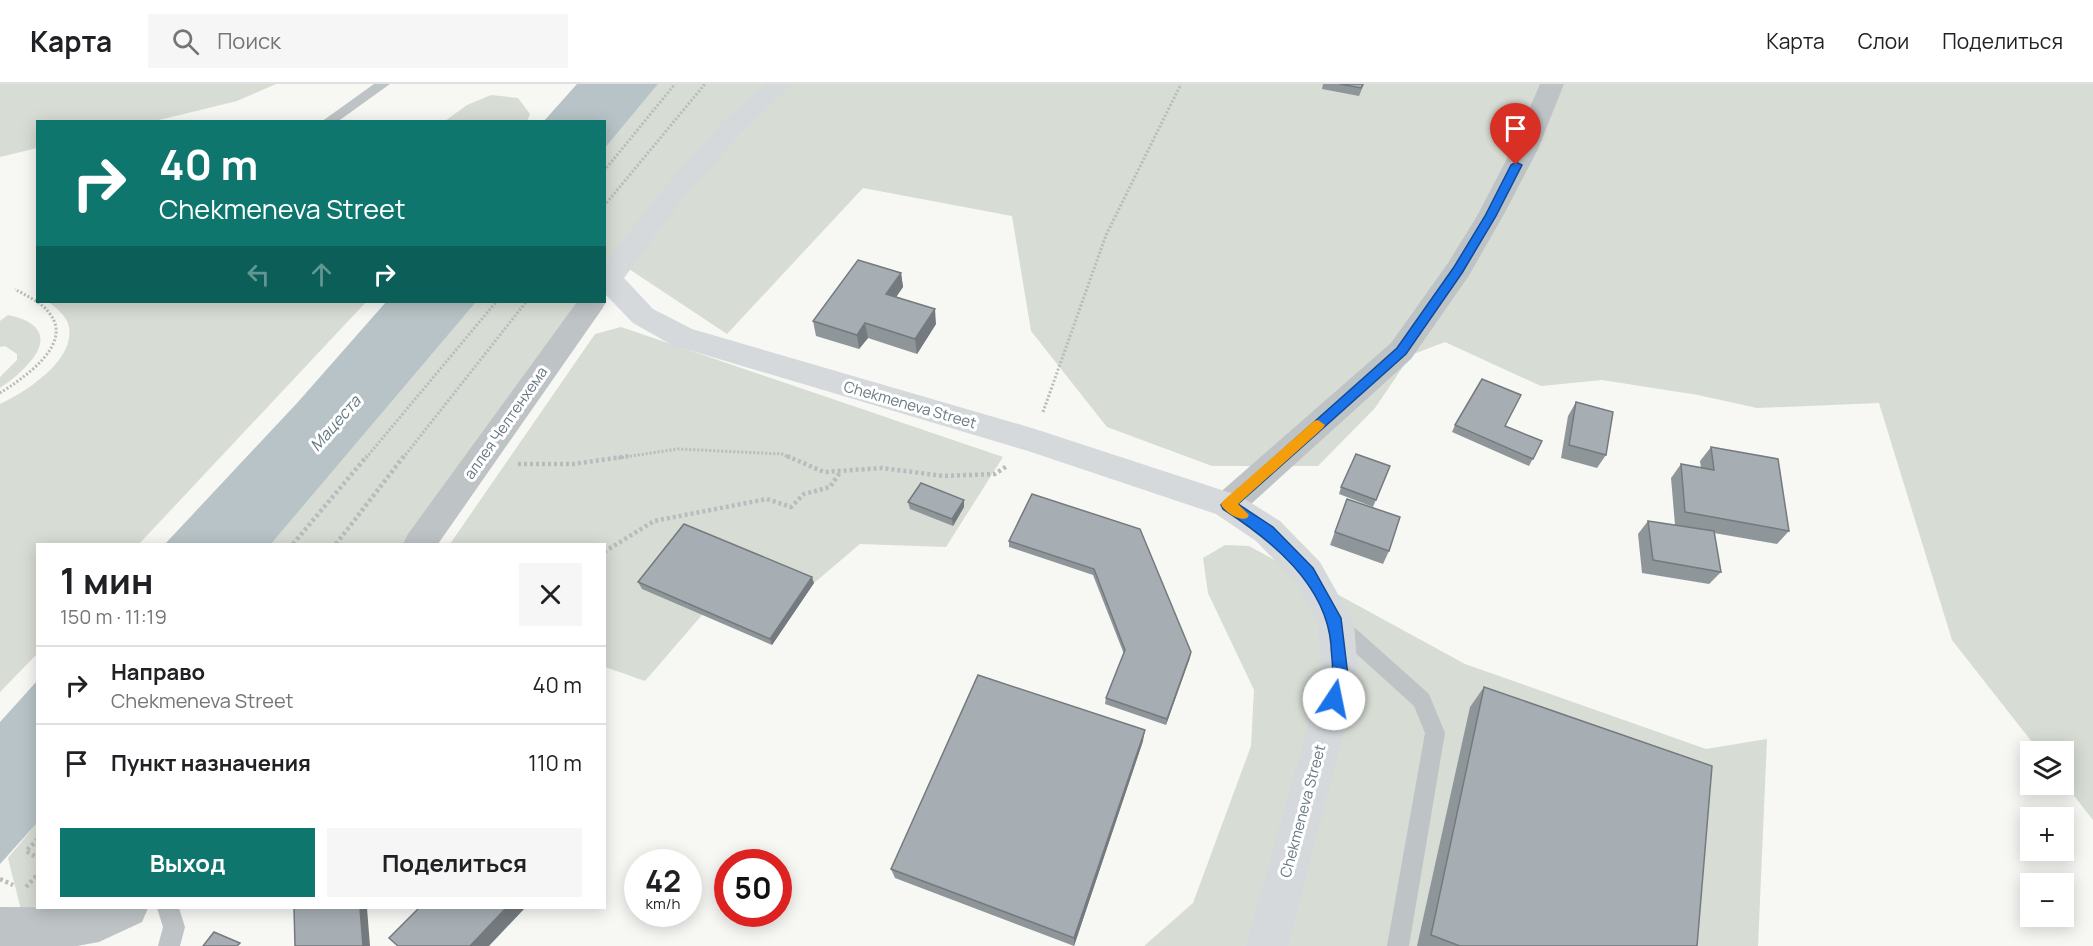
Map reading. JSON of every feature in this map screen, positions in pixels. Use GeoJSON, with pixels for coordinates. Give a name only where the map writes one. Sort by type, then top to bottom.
{"type":"FeatureCollection","features":[{"type":"Feature","properties":{"kind":"main road","name":"аллея Челтенхема"},"geometry":{"type":"LineString","coordinates":[[606,283],[672,195],[731,128],[780,84]]}},
{"type":"Feature","properties":{"kind":"main road","name":"Chekmeneva Street"},"geometry":{"type":"LineString","coordinates":[[606,291],[643,316],[682,337],[1032,440],[1228,505],[1268,531],[1308,572],[1336,623],[1340,676],[1267,946]]}},
{"type":"Feature","properties":{"kind":"street"},"geometry":{"type":"LineString","coordinates":[[1228,505],[1401,351],[1458,270],[1490,216],[1525,148],[1552,84]]}},
{"type":"Feature","properties":{"kind":"street","name":"аллея Челтенхема"},"geometry":{"type":"LineString","coordinates":[[421,543],[591,303]]}},
{"type":"Feature","properties":{"kind":"street"},"geometry":{"type":"LineString","coordinates":[[0,928],[38,938],[53,930],[99,921],[126,909]]}},
{"type":"Feature","properties":{"kind":"lane"},"geometry":{"type":"LineString","coordinates":[[330,120],[383,84]]}},
{"type":"Feature","properties":{"kind":"lane"},"geometry":{"type":"LineString","coordinates":[[1336,623],[1422,700],[1436,733],[1398,946]]}},
{"type":"Feature","properties":{"kind":"lane"},"geometry":{"type":"LineString","coordinates":[[169,909],[175,920],[175,933],[169,946]]}},
{"type":"Feature","properties":{"kind":"path"},"geometry":{"type":"LineString","coordinates":[[606,169],[675,84]]}},
{"type":"Feature","properties":{"kind":"path"},"geometry":{"type":"LineString","coordinates":[[606,204],[705,84]]}},
{"type":"Feature","properties":{"kind":"path"},"geometry":{"type":"LineString","coordinates":[[1032,440],[1106,235],[1181,84]]}},
{"type":"Feature","properties":{"kind":"path"},"geometry":{"type":"LineString","coordinates":[[0,393],[20,381],[40,363],[52,345],[56,328],[51,314],[15,289]]}},
{"type":"Feature","properties":{"kind":"path"},"geometry":{"type":"LineString","coordinates":[[294,543],[495,303]]}},
{"type":"Feature","properties":{"kind":"path"},"geometry":{"type":"LineString","coordinates":[[337,543],[471,369],[525,303]]}},
{"type":"Feature","properties":{"kind":"path"},"geometry":{"type":"LineString","coordinates":[[517,465],[573,464],[678,449],[782,454],[824,471],[882,468],[943,476],[984,475],[995,474],[1010,464]]}},
{"type":"Feature","properties":{"kind":"path"},"geometry":{"type":"LineString","coordinates":[[606,551],[654,521],[767,500],[791,507],[804,494],[830,487],[842,470]]}},
{"type":"Feature","properties":{"kind":"path"},"geometry":{"type":"LineString","coordinates":[[36,841],[26,851],[36,857]]}},
{"type":"Feature","properties":{"kind":"path"},"geometry":{"type":"LineString","coordinates":[[0,879],[12,884]]}},
{"type":"Feature","properties":{"kind":"shaded area"},"geometry":{"type":"Polygon","coordinates":[[[0,84],[276,84],[237,101],[159,120],[36,120],[36,148],[0,157],[0,84]]]}},
{"type":"Feature","properties":{"kind":"shaded area"},"geometry":{"type":"Polygon","coordinates":[[[658,84],[2093,84],[2093,820],[2073,795],[2074,741],[2031,741],[1952,640],[1879,403],[1757,408],[1698,395],[1602,380],[1541,386],[1445,342],[1411,355],[1375,408],[1318,466],[1212,466],[1107,427],[1031,331],[1012,216],[863,188],[727,334],[623,265],[606,284],[606,147],[658,84]]]}},
{"type":"Feature","properties":{"kind":"shaded area"},"geometry":{"type":"Polygon","coordinates":[[[491,95],[518,98],[530,114],[527,120],[446,120],[467,105],[491,95]]]}},
{"type":"Feature","properties":{"kind":"shaded area"},"geometry":{"type":"Polygon","coordinates":[[[50,303],[365,303],[140,543],[36,543],[36,655],[0,692],[0,404],[22,392],[46,374],[64,352],[69,340],[69,327],[61,313],[50,303]]]}},
{"type":"Feature","properties":{"kind":"shaded area"},"geometry":{"type":"Polygon","coordinates":[[[475,303],[592,303],[415,543],[272,543],[475,303]]]}},
{"type":"Feature","properties":{"kind":"shaded area"},"geometry":{"type":"Polygon","coordinates":[[[8,315],[26,321],[37,329],[40,338],[32,359],[23,370],[0,388],[0,377],[17,360],[17,354],[5,346],[0,347],[0,321],[8,315]]]}},
{"type":"Feature","properties":{"kind":"shaded area"},"geometry":{"type":"Polygon","coordinates":[[[621,327],[1003,457],[946,547],[860,544],[814,583],[687,531],[702,615],[645,681],[606,667],[606,543],[451,543],[595,334],[621,327]]]}},
{"type":"Feature","properties":{"kind":"shaded area"},"geometry":{"type":"Polygon","coordinates":[[[1225,545],[1249,546],[1465,664],[1706,749],[1767,739],[1758,946],[1144,946],[1193,903],[1251,746],[1254,690],[1208,593],[1203,558],[1225,545]]]}},
{"type":"Feature","properties":{"kind":"shaded area"},"geometry":{"type":"Polygon","coordinates":[[[36,824],[36,909],[23,918],[8,858],[36,824]]]}},
{"type":"Feature","properties":{"kind":"water"},"geometry":{"type":"Polygon","coordinates":[[[577,84],[658,84],[606,147],[606,120],[545,120],[577,84]]]}},
{"type":"Feature","properties":{"kind":"water","name":"Мацеста"},"geometry":{"type":"Polygon","coordinates":[[[385,303],[475,303],[272,543],[166,543],[298,402],[385,303]]]}},
{"type":"Feature","properties":{"kind":"water"},"geometry":{"type":"Polygon","coordinates":[[[36,682],[36,824],[0,864],[0,722],[36,682]]]}},
{"type":"Feature","properties":{"kind":"building"},"geometry":{"type":"Polygon","coordinates":[[[1340,84],[1363,84],[1361,88],[1340,84]]]}},
{"type":"Feature","properties":{"kind":"building"},"geometry":{"type":"Polygon","coordinates":[[[858,260],[901,273],[886,294],[935,309],[915,339],[865,323],[857,335],[813,321],[858,260]]]}},
{"type":"Feature","properties":{"kind":"building"},"geometry":{"type":"Polygon","coordinates":[[[1482,379],[1521,395],[1505,426],[1542,441],[1533,459],[1455,425],[1482,379]]]}},
{"type":"Feature","properties":{"kind":"building"},"geometry":{"type":"Polygon","coordinates":[[[1576,402],[1613,412],[1606,455],[1569,445],[1576,402]]]}},
{"type":"Feature","properties":{"kind":"building"},"geometry":{"type":"Polygon","coordinates":[[[1711,447],[1778,459],[1789,531],[1685,512],[1681,464],[1714,470],[1711,447]]]}},
{"type":"Feature","properties":{"kind":"building"},"geometry":{"type":"Polygon","coordinates":[[[1356,454],[1390,466],[1376,500],[1341,487],[1356,454]]]}},
{"type":"Feature","properties":{"kind":"building"},"geometry":{"type":"Polygon","coordinates":[[[921,483],[964,500],[952,519],[908,502],[921,483]]]}},
{"type":"Feature","properties":{"kind":"building"},"geometry":{"type":"Polygon","coordinates":[[[1032,494],[1140,529],[1191,652],[1167,719],[1106,698],[1125,650],[1094,569],[1009,541],[1032,494]]]}},
{"type":"Feature","properties":{"kind":"building"},"geometry":{"type":"Polygon","coordinates":[[[1347,499],[1400,517],[1389,551],[1335,532],[1347,499]]]}},
{"type":"Feature","properties":{"kind":"building"},"geometry":{"type":"Polygon","coordinates":[[[1648,521],[1714,531],[1721,572],[1653,560],[1648,521]]]}},
{"type":"Feature","properties":{"kind":"building"},"geometry":{"type":"Polygon","coordinates":[[[684,524],[812,577],[770,639],[638,582],[684,524]]]}},
{"type":"Feature","properties":{"kind":"building"},"geometry":{"type":"Polygon","coordinates":[[[978,675],[1145,730],[1074,938],[891,869],[978,675]]]}},
{"type":"Feature","properties":{"kind":"building"},"geometry":{"type":"Polygon","coordinates":[[[1484,687],[1712,766],[1697,946],[1460,946],[1431,935],[1484,687]]]}},
{"type":"Feature","properties":{"kind":"building"},"geometry":{"type":"Polygon","coordinates":[[[294,909],[360,909],[363,946],[295,946],[294,909]]]}},
{"type":"Feature","properties":{"kind":"building"},"geometry":{"type":"Polygon","coordinates":[[[418,909],[505,909],[470,946],[398,946],[389,938],[418,909]]]}},
{"type":"Feature","properties":{"kind":"building"},"geometry":{"type":"Polygon","coordinates":[[[214,932],[240,943],[237,946],[203,946],[214,932]]]}},
{"type":"Feature","properties":{"kind":"slow traffic"},"geometry":{"type":"LineString","coordinates":[[1243,515],[1228,505],[1318,425]]}},
{"type":"Feature","properties":{"kind":"route"},"geometry":{"type":"LineString","coordinates":[[1334,699],[1340,676],[1336,623],[1308,572],[1268,531],[1228,505],[1401,351],[1458,270],[1490,216],[1516,165]]}}]}
